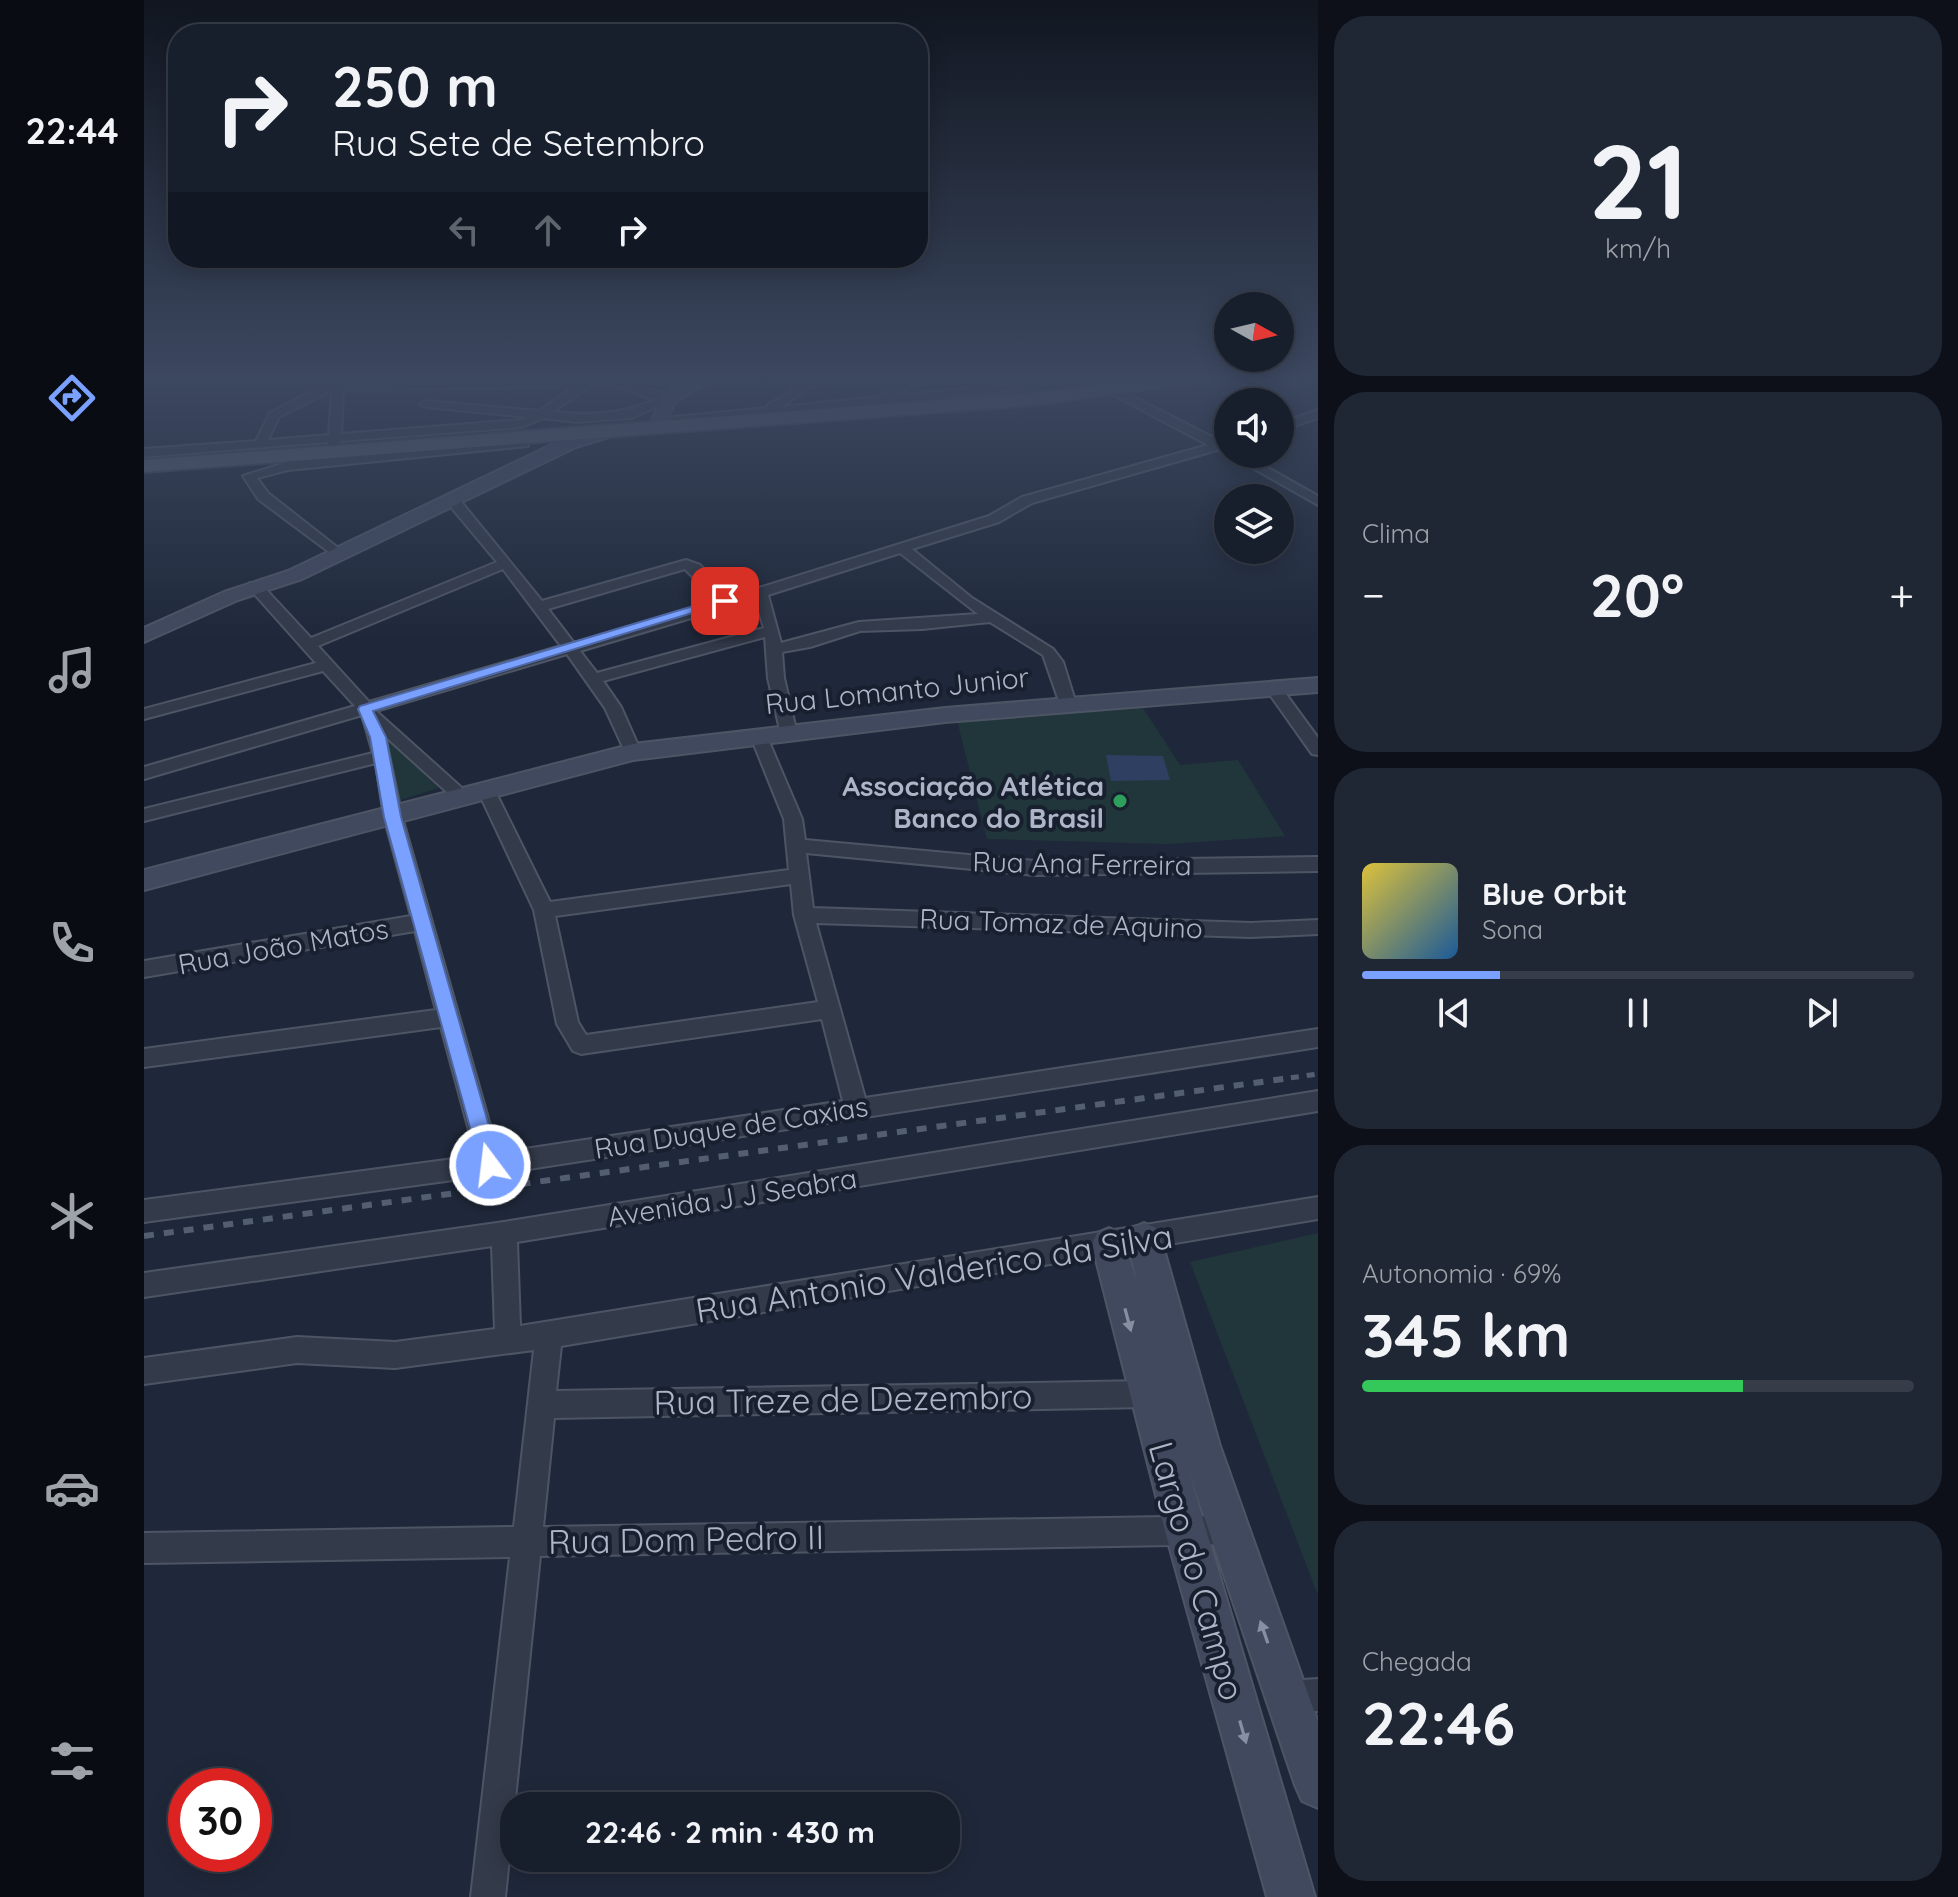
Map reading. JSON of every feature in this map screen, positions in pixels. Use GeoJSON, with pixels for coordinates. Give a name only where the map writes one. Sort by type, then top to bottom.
{"type":"FeatureCollection","features":[{"type":"Feature","properties":{"kind":"street"},"geometry":{"type":"LineString","coordinates":[[303,465],[251,474],[248,478],[263,496],[337,554]]}},
{"type":"Feature","properties":{"kind":"street"},"geometry":{"type":"LineString","coordinates":[[144,636],[259,590],[287,582],[337,554],[530,465]]}},
{"type":"Feature","properties":{"kind":"street"},"geometry":{"type":"LineString","coordinates":[[144,773],[367,711],[725,601],[760,593],[994,519],[1027,500],[1160,465]]}},
{"type":"Feature","properties":{"kind":"street"},"geometry":{"type":"LineString","coordinates":[[1259,468],[1318,501]]}},
{"type":"Feature","properties":{"kind":"street"},"geometry":{"type":"LineString","coordinates":[[453,501],[506,563],[593,679],[613,707],[633,752]]}},
{"type":"Feature","properties":{"kind":"street"},"geometry":{"type":"LineString","coordinates":[[903,549],[967,601],[1048,652],[1055,662],[1068,704]]}},
{"type":"Feature","properties":{"kind":"street"},"geometry":{"type":"LineString","coordinates":[[307,645],[506,563]]}},
{"type":"Feature","properties":{"kind":"street"},"geometry":{"type":"LineString","coordinates":[[537,607],[686,564],[695,568],[725,601]]}},
{"type":"Feature","properties":{"kind":"street"},"geometry":{"type":"LineString","coordinates":[[259,590],[367,711],[476,795],[544,910],[568,1024],[581,1045],[830,1009]]}},
{"type":"Feature","properties":{"kind":"street"},"geometry":{"type":"LineString","coordinates":[[144,653],[259,590]]}},
{"type":"Feature","properties":{"kind":"street"},"geometry":{"type":"LineString","coordinates":[[760,593],[772,630],[776,678],[789,734]]}},
{"type":"Feature","properties":{"kind":"street"},"geometry":{"type":"LineString","coordinates":[[774,649],[805,644],[859,627],[994,617]]}},
{"type":"Feature","properties":{"kind":"street"},"geometry":{"type":"LineString","coordinates":[[593,679],[772,630]]}},
{"type":"Feature","properties":{"kind":"street"},"geometry":{"type":"LineString","coordinates":[[144,714],[326,665]]}},
{"type":"Feature","properties":{"kind":"street","name":"Rua Lomanto Junior"},"geometry":{"type":"LineString","coordinates":[[393,817],[633,752],[945,715],[1318,685]]}},
{"type":"Feature","properties":{"kind":"street"},"geometry":{"type":"LineString","coordinates":[[1274,689],[1318,750]]}},
{"type":"Feature","properties":{"kind":"street"},"geometry":{"type":"LineString","coordinates":[[367,711],[383,756],[393,817],[490,1165]]}},
{"type":"Feature","properties":{"kind":"street"},"geometry":{"type":"LineString","coordinates":[[759,737],[793,819],[798,846],[797,876],[804,915],[856,1107]]}},
{"type":"Feature","properties":{"kind":"street"},"geometry":{"type":"LineString","coordinates":[[144,815],[383,756]]}},
{"type":"Feature","properties":{"kind":"street"},"geometry":{"type":"LineString","coordinates":[[144,880],[393,817]]}},
{"type":"Feature","properties":{"kind":"street","name":"Rua Ana Ferreira"},"geometry":{"type":"LineString","coordinates":[[798,846],[1035,868],[1318,864]]}},
{"type":"Feature","properties":{"kind":"street"},"geometry":{"type":"LineString","coordinates":[[544,910],[797,876]]}},
{"type":"Feature","properties":{"kind":"street","name":"Rua Tomaz de Aquino"},"geometry":{"type":"LineString","coordinates":[[804,915],[1251,930],[1318,927]]}},
{"type":"Feature","properties":{"kind":"street","name":"Rua João Matos"},"geometry":{"type":"LineString","coordinates":[[144,969],[422,922]]}},
{"type":"Feature","properties":{"kind":"street"},"geometry":{"type":"LineString","coordinates":[[144,1058],[450,1017]]}},
{"type":"Feature","properties":{"kind":"street","name":"Rua Duque de Caxias"},"geometry":{"type":"LineString","coordinates":[[144,1211],[490,1165],[1318,1038]]}},
{"type":"Feature","properties":{"kind":"street","name":"Avenida J J Seabra"},"geometry":{"type":"LineString","coordinates":[[144,1285],[504,1233],[1318,1101]]}},
{"type":"Feature","properties":{"kind":"street","name":"Rua Antonio Valderico da Silva"},"geometry":{"type":"LineString","coordinates":[[549,1335],[1318,1208]]}},
{"type":"Feature","properties":{"kind":"street"},"geometry":{"type":"LineString","coordinates":[[504,1233],[508,1339]]}},
{"type":"Feature","properties":{"kind":"street","name":"Largo do Campo"},"geometry":{"type":"LineString","coordinates":[[1126,1242],[1147,1394],[1291,1897]]}},
{"type":"Feature","properties":{"kind":"street","name":"Largo do Campo"},"geometry":{"type":"LineString","coordinates":[[1126,1242],[1163,1326],[1228,1530],[1302,1696],[1318,1785]]}},
{"type":"Feature","properties":{"kind":"street"},"geometry":{"type":"LineString","coordinates":[[144,1371],[297,1350],[395,1355],[549,1335],[488,1897]]}},
{"type":"Feature","properties":{"kind":"street","name":"Rua Treze de Dezembro"},"geometry":{"type":"LineString","coordinates":[[539,1405],[1147,1394]]}},
{"type":"Feature","properties":{"kind":"street","name":"Rua Dom Pedro II"},"geometry":{"type":"LineString","coordinates":[[144,1548],[1228,1530]]}},
{"type":"Feature","properties":{"kind":"green space","name":"Associação Atlética Banco do Brasil"},"geometry":{"type":"Polygon","coordinates":[[[1137,699],[1180,765],[1238,760],[1285,836],[1168,844],[987,839],[957,720],[1137,699]]]}},
{"type":"Feature","properties":{"kind":"green space"},"geometry":{"type":"Polygon","coordinates":[[[385,737],[439,788],[400,800],[385,737]]]}},
{"type":"Feature","properties":{"kind":"green space"},"geometry":{"type":"Polygon","coordinates":[[[1318,1233],[1318,1595],[1190,1262],[1318,1233]]]}},
{"type":"Feature","properties":{"kind":"water"},"geometry":{"type":"Polygon","coordinates":[[[1106,755],[1163,756],[1170,780],[1111,781],[1106,755]]]}},
{"type":"Feature","properties":{"kind":"railway"},"geometry":{"type":"LineString","coordinates":[[1275,1080],[1318,1074]]}},
{"type":"Feature","properties":{"kind":"railway"},"geometry":{"type":"LineString","coordinates":[[144,1236],[1290,1078]]}},
{"type":"Feature","properties":{"kind":"place","name":"Associação Atlética Banco do Brasil"},"geometry":{"type":"Point","coordinates":[1120,801]}},
{"type":"Feature","properties":{"kind":"route"},"geometry":{"type":"LineString","coordinates":[[490,1165],[393,817],[378,737],[365,709],[725,601]]}}]}
